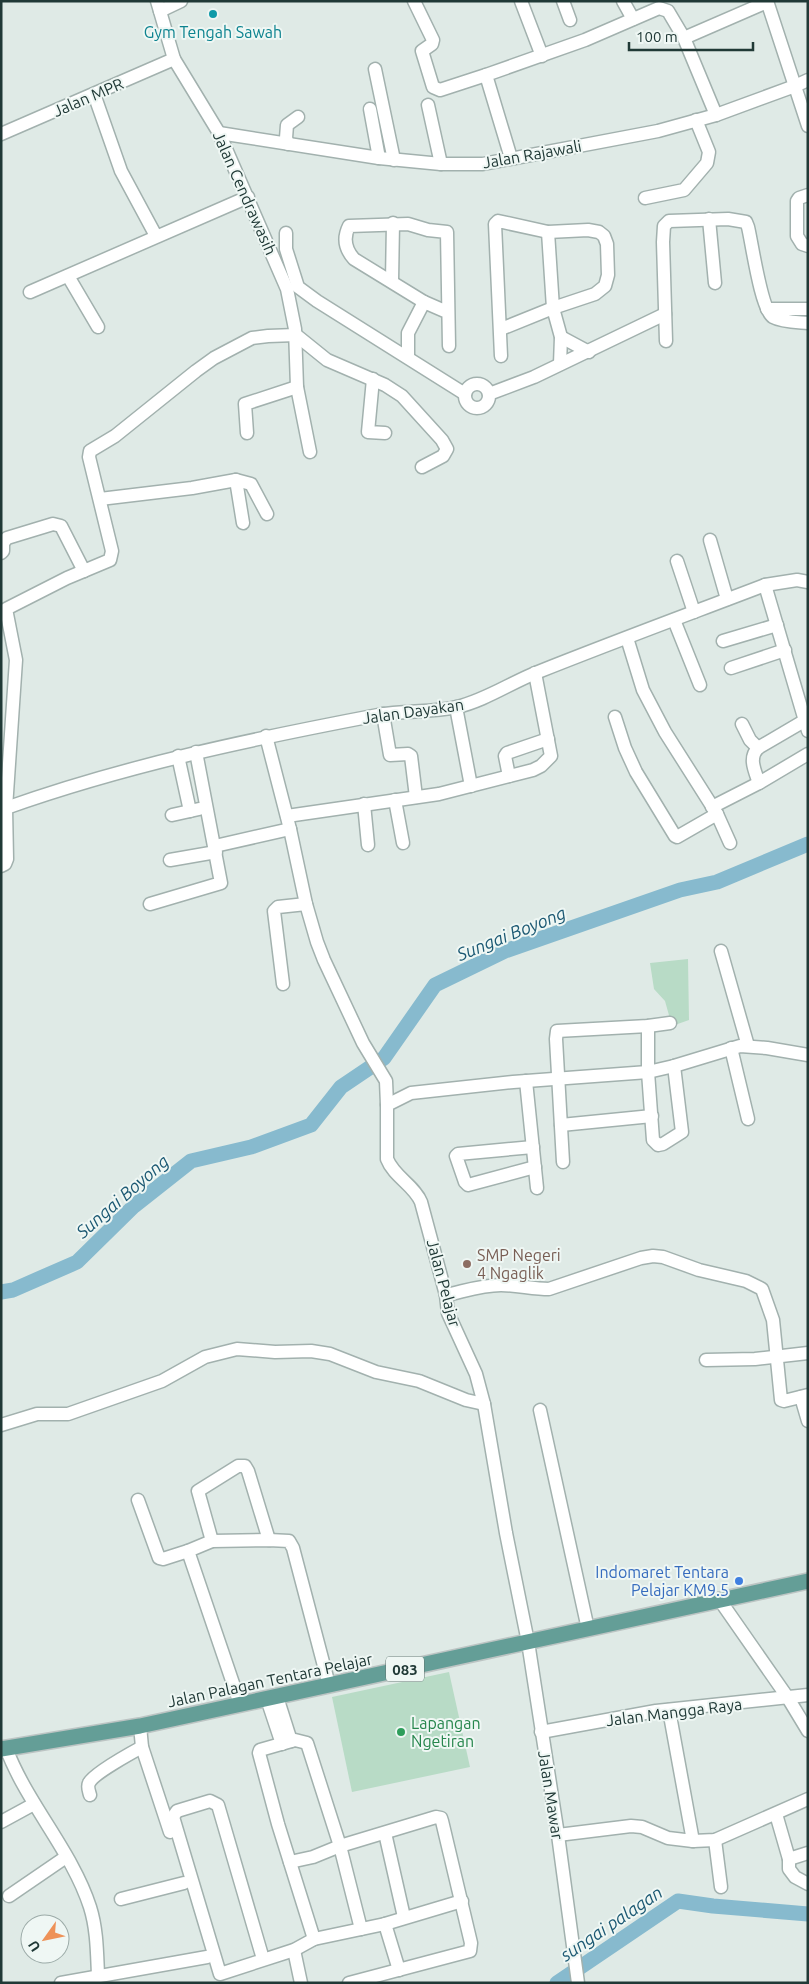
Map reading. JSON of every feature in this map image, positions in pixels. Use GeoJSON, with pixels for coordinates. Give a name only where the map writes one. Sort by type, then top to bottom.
{"type":"FeatureCollection","features":[{"type":"Feature","properties":{"kind":"main road","name":"Jalan Palagan Tentara Pelajar"},"geometry":{"type":"LineString","coordinates":[[4,1749],[140,1726],[808,1581]]}},
{"type":"Feature","properties":{"kind":"street"},"geometry":{"type":"LineString","coordinates":[[158,6],[182,1]]}},
{"type":"Feature","properties":{"kind":"street"},"geometry":{"type":"LineString","coordinates":[[414,1],[433,40],[432,44],[422,51],[433,87],[440,90],[542,56],[664,8],[671,14],[684,38],[716,115]]}},
{"type":"Feature","properties":{"kind":"street"},"geometry":{"type":"LineString","coordinates":[[521,1],[542,56]]}},
{"type":"Feature","properties":{"kind":"street"},"geometry":{"type":"LineString","coordinates":[[563,1],[570,20]]}},
{"type":"Feature","properties":{"kind":"street"},"geometry":{"type":"LineString","coordinates":[[623,1],[634,19]]}},
{"type":"Feature","properties":{"kind":"street"},"geometry":{"type":"LineString","coordinates":[[684,38],[767,1],[808,126]]}},
{"type":"Feature","properties":{"kind":"street","name":"Jalan Cendrawasih"},"geometry":{"type":"LineString","coordinates":[[158,6],[174,60],[219,133],[287,289],[296,335],[297,387],[310,452]]}},
{"type":"Feature","properties":{"kind":"street","name":"Jalan MPR"},"geometry":{"type":"LineString","coordinates":[[1,134],[174,60]]}},
{"type":"Feature","properties":{"kind":"street"},"geometry":{"type":"LineString","coordinates":[[375,69],[394,160]]}},
{"type":"Feature","properties":{"kind":"street"},"geometry":{"type":"LineString","coordinates":[[486,75],[511,158]]}},
{"type":"Feature","properties":{"kind":"street","name":"Jalan Rajawali"},"geometry":{"type":"LineString","coordinates":[[219,133],[394,160],[442,164],[483,164],[639,136],[716,115],[808,80]]}},
{"type":"Feature","properties":{"kind":"street"},"geometry":{"type":"LineString","coordinates":[[94,94],[121,171],[156,236]]}},
{"type":"Feature","properties":{"kind":"street"},"geometry":{"type":"LineString","coordinates":[[428,105],[442,164]]}},
{"type":"Feature","properties":{"kind":"street"},"geometry":{"type":"LineString","coordinates":[[370,109],[379,158]]}},
{"type":"Feature","properties":{"kind":"street"},"geometry":{"type":"LineString","coordinates":[[288,144],[287,125],[298,117]]}},
{"type":"Feature","properties":{"kind":"street"},"geometry":{"type":"LineString","coordinates":[[645,198],[684,190],[703,169],[709,159],[709,152],[696,120]]}},
{"type":"Feature","properties":{"kind":"street"},"geometry":{"type":"LineString","coordinates":[[808,195],[796,201],[796,227],[799,241],[808,246]]}},
{"type":"Feature","properties":{"kind":"street"},"geometry":{"type":"LineString","coordinates":[[30,292],[248,197]]}},
{"type":"Feature","properties":{"kind":"street"},"geometry":{"type":"LineString","coordinates":[[708,219],[715,283]]}},
{"type":"Feature","properties":{"kind":"street"},"geometry":{"type":"LineString","coordinates":[[666,341],[664,314],[664,226],[669,221],[738,220],[747,224],[763,299],[771,316],[779,320],[808,323]]}},
{"type":"Feature","properties":{"kind":"street"},"geometry":{"type":"LineString","coordinates":[[500,329],[595,294],[605,286],[608,280],[607,244],[604,236],[599,232],[588,230],[548,232],[498,221],[495,224],[501,356]]}},
{"type":"Feature","properties":{"kind":"street"},"geometry":{"type":"LineString","coordinates":[[392,281],[393,223]]}},
{"type":"Feature","properties":{"kind":"street"},"geometry":{"type":"LineString","coordinates":[[447,312],[424,302],[354,259],[348,251],[344,236],[349,226],[393,223],[447,232],[449,346]]}},
{"type":"Feature","properties":{"kind":"street"},"geometry":{"type":"LineString","coordinates":[[548,232],[553,308],[561,337],[560,364]]}},
{"type":"Feature","properties":{"kind":"street"},"geometry":{"type":"LineString","coordinates":[[286,233],[286,249],[298,287],[317,301],[466,394]]}},
{"type":"Feature","properties":{"kind":"street"},"geometry":{"type":"LineString","coordinates":[[68,276],[98,326]]}},
{"type":"Feature","properties":{"kind":"street"},"geometry":{"type":"LineString","coordinates":[[408,357],[408,333],[424,302]]}},
{"type":"Feature","properties":{"kind":"street"},"geometry":{"type":"LineString","coordinates":[[767,309],[808,309]]}},
{"type":"Feature","properties":{"kind":"street"},"geometry":{"type":"LineString","coordinates":[[489,394],[527,380],[589,352],[664,314]]}},
{"type":"Feature","properties":{"kind":"street"},"geometry":{"type":"LineString","coordinates":[[388,344],[408,333]]}},
{"type":"Feature","properties":{"kind":"street"},"geometry":{"type":"LineString","coordinates":[[2,865],[6,859],[5,763],[16,660],[6,609],[110,560],[112,556],[89,457],[92,449],[115,436],[214,358],[252,338],[296,335],[327,360],[385,385],[409,403],[446,446],[446,453],[422,467]]}},
{"type":"Feature","properties":{"kind":"street"},"geometry":{"type":"LineString","coordinates":[[561,337],[589,352]]}},
{"type":"Feature","properties":{"kind":"street"},"geometry":{"type":"LineString","coordinates":[[373,379],[368,432],[385,433]]}},
{"type":"Feature","properties":{"kind":"street"},"geometry":{"type":"LineString","coordinates":[[474,385],[481,385],[489,394],[488,402],[483,407],[476,408],[470,406],[466,401],[466,394],[469,388],[474,385]]}},
{"type":"Feature","properties":{"kind":"street"},"geometry":{"type":"LineString","coordinates":[[247,433],[245,404],[297,387]]}},
{"type":"Feature","properties":{"kind":"street"},"geometry":{"type":"LineString","coordinates":[[100,499],[192,488],[236,480],[251,484],[268,514]]}},
{"type":"Feature","properties":{"kind":"street"},"geometry":{"type":"LineString","coordinates":[[236,480],[243,523]]}},
{"type":"Feature","properties":{"kind":"street"},"geometry":{"type":"LineString","coordinates":[[1,553],[2,543],[7,538],[58,524],[61,526],[84,571]]}},
{"type":"Feature","properties":{"kind":"street"},"geometry":{"type":"LineString","coordinates":[[710,540],[727,599]]}},
{"type":"Feature","properties":{"kind":"street"},"geometry":{"type":"LineString","coordinates":[[677,561],[694,612]]}},
{"type":"Feature","properties":{"kind":"street","name":"Jalan Dayakan"},"geometry":{"type":"LineString","coordinates":[[6,808],[64,787],[178,756],[266,736],[383,714],[456,707],[483,698],[535,673],[765,585],[798,580],[808,582]]}},
{"type":"Feature","properties":{"kind":"street"},"geometry":{"type":"LineString","coordinates":[[759,783],[752,756],[758,748],[806,726],[765,585]]}},
{"type":"Feature","properties":{"kind":"street"},"geometry":{"type":"LineString","coordinates":[[674,620],[700,684]]}},
{"type":"Feature","properties":{"kind":"street"},"geometry":{"type":"LineString","coordinates":[[723,641],[777,625]]}},
{"type":"Feature","properties":{"kind":"street"},"geometry":{"type":"LineString","coordinates":[[627,638],[643,690],[665,732],[714,811],[730,843]]}},
{"type":"Feature","properties":{"kind":"street"},"geometry":{"type":"LineString","coordinates":[[731,668],[785,650]]}},
{"type":"Feature","properties":{"kind":"street"},"geometry":{"type":"LineString","coordinates":[[287,816],[440,794],[532,770],[551,756],[535,673]]}},
{"type":"Feature","properties":{"kind":"street"},"geometry":{"type":"LineString","coordinates":[[456,707],[470,786]]}},
{"type":"Feature","properties":{"kind":"street"},"geometry":{"type":"LineString","coordinates":[[383,714],[390,755],[408,754],[411,756],[416,797]]}},
{"type":"Feature","properties":{"kind":"street"},"geometry":{"type":"LineString","coordinates":[[615,717],[625,748],[636,772],[677,837],[714,811],[808,754]]}},
{"type":"Feature","properties":{"kind":"street"},"geometry":{"type":"LineString","coordinates":[[742,724],[750,740],[758,748]]}},
{"type":"Feature","properties":{"kind":"street"},"geometry":{"type":"LineString","coordinates":[[266,736],[287,816],[306,904],[324,960],[363,1043],[384,1077],[411,1093]]}},
{"type":"Feature","properties":{"kind":"street"},"geometry":{"type":"LineString","coordinates":[[509,776],[505,756],[507,753],[548,739]]}},
{"type":"Feature","properties":{"kind":"street"},"geometry":{"type":"LineString","coordinates":[[150,904],[219,885],[220,883],[216,849],[196,752]]}},
{"type":"Feature","properties":{"kind":"street"},"geometry":{"type":"LineString","coordinates":[[178,756],[190,811]]}},
{"type":"Feature","properties":{"kind":"street"},"geometry":{"type":"LineString","coordinates":[[395,800],[403,843]]}},
{"type":"Feature","properties":{"kind":"street"},"geometry":{"type":"LineString","coordinates":[[364,804],[368,845]]}},
{"type":"Feature","properties":{"kind":"street"},"geometry":{"type":"LineString","coordinates":[[172,815],[206,807]]}},
{"type":"Feature","properties":{"kind":"street"},"geometry":{"type":"LineString","coordinates":[[170,860],[290,829]]}},
{"type":"Feature","properties":{"kind":"street"},"geometry":{"type":"LineString","coordinates":[[283,984],[274,911],[278,907],[306,904]]}},
{"type":"Feature","properties":{"kind":"street"},"geometry":{"type":"LineString","coordinates":[[721,951],[748,1046]]}},
{"type":"Feature","properties":{"kind":"street"},"geometry":{"type":"LineString","coordinates":[[563,1162],[557,1031],[670,1023]]}},
{"type":"Feature","properties":{"kind":"street"},"geometry":{"type":"LineString","coordinates":[[648,1026],[648,1072],[654,1140],[656,1144],[663,1144],[682,1132],[674,1066]]}},
{"type":"Feature","properties":{"kind":"street"},"geometry":{"type":"LineString","coordinates":[[387,1105],[411,1093],[526,1081],[648,1072],[731,1048],[748,1046],[808,1055]]}},
{"type":"Feature","properties":{"kind":"street"},"geometry":{"type":"LineString","coordinates":[[731,1048],[748,1119]]}},
{"type":"Feature","properties":{"kind":"street","name":"Jalan Pelajar"},"geometry":{"type":"LineString","coordinates":[[384,1077],[387,1105],[387,1159],[390,1167],[416,1193],[421,1202],[446,1295],[448,1312],[476,1374],[484,1404],[506,1532],[528,1642]]}},
{"type":"Feature","properties":{"kind":"street"},"geometry":{"type":"LineString","coordinates":[[526,1081],[537,1188]]}},
{"type":"Feature","properties":{"kind":"street"},"geometry":{"type":"LineString","coordinates":[[561,1125],[652,1116]]}},
{"type":"Feature","properties":{"kind":"street"},"geometry":{"type":"LineString","coordinates":[[533,1147],[458,1154],[456,1156],[465,1182],[468,1185],[535,1167]]}},
{"type":"Feature","properties":{"kind":"street"},"geometry":{"type":"LineString","coordinates":[[446,1295],[486,1285],[549,1289],[641,1258],[653,1256],[663,1257],[700,1270],[746,1281],[762,1290],[768,1303],[773,1320],[781,1400],[804,1396],[808,1421]]}},
{"type":"Feature","properties":{"kind":"street"},"geometry":{"type":"LineString","coordinates":[[1,1425],[37,1414],[68,1414],[162,1381],[205,1357],[237,1349],[276,1352],[311,1351],[330,1354],[376,1372],[419,1381],[466,1400],[484,1404]]}},
{"type":"Feature","properties":{"kind":"street"},"geometry":{"type":"LineString","coordinates":[[706,1360],[777,1357],[808,1353]]}},
{"type":"Feature","properties":{"kind":"street"},"geometry":{"type":"LineString","coordinates":[[540,1410],[588,1629]]}},
{"type":"Feature","properties":{"kind":"street"},"geometry":{"type":"LineString","coordinates":[[212,1541],[198,1491],[209,1486],[238,1466],[245,1466],[248,1471],[269,1540]]}},
{"type":"Feature","properties":{"kind":"street"},"geometry":{"type":"LineString","coordinates":[[138,1500],[159,1558],[163,1559],[188,1551],[212,1541],[289,1541],[293,1548],[329,1685]]}},
{"type":"Feature","properties":{"kind":"street"},"geometry":{"type":"LineString","coordinates":[[188,1551],[240,1704]]}},
{"type":"Feature","properties":{"kind":"street"},"geometry":{"type":"LineString","coordinates":[[719,1599],[788,1698],[808,1731]]}},
{"type":"Feature","properties":{"kind":"street","name":"Jalan Mawar"},"geometry":{"type":"LineString","coordinates":[[528,1642],[558,1836],[578,1983]]}},
{"type":"Feature","properties":{"kind":"street","name":"Jalan Mangga Raya"},"geometry":{"type":"LineString","coordinates":[[541,1732],[669,1710],[808,1695]]}},
{"type":"Feature","properties":{"kind":"street"},"geometry":{"type":"LineString","coordinates":[[272,1698],[286,1742]]}},
{"type":"Feature","properties":{"kind":"street"},"geometry":{"type":"LineString","coordinates":[[669,1710],[693,1842]]}},
{"type":"Feature","properties":{"kind":"street"},"geometry":{"type":"LineString","coordinates":[[140,1726],[142,1747],[220,1974],[294,1950],[314,1939],[385,1924],[462,1901]]}},
{"type":"Feature","properties":{"kind":"street"},"geometry":{"type":"LineString","coordinates":[[314,1939],[259,1752],[260,1750],[286,1742],[303,1741],[307,1743],[340,1846],[361,1929]]}},
{"type":"Feature","properties":{"kind":"street"},"geometry":{"type":"LineString","coordinates":[[90,1795],[88,1786],[90,1781],[108,1767],[142,1747]]}},
{"type":"Feature","properties":{"kind":"street"},"geometry":{"type":"LineString","coordinates":[[4,1749],[75,1873],[90,1908],[96,1936],[98,1975]]}},
{"type":"Feature","properties":{"kind":"street"},"geometry":{"type":"LineString","coordinates":[[558,1836],[631,1826],[647,1828],[668,1838],[693,1842],[715,1840],[808,1799]]}},
{"type":"Feature","properties":{"kind":"street"},"geometry":{"type":"LineString","coordinates":[[214,1983],[184,1883],[184,1866],[174,1815],[180,1810],[210,1801],[218,1805],[263,1959]]}},
{"type":"Feature","properties":{"kind":"street"},"geometry":{"type":"LineString","coordinates":[[1,1822],[34,1804]]}},
{"type":"Feature","properties":{"kind":"street"},"geometry":{"type":"LineString","coordinates":[[776,1814],[792,1874],[808,1884]]}},
{"type":"Feature","properties":{"kind":"street"},"geometry":{"type":"LineString","coordinates":[[290,1862],[313,1857],[340,1846],[436,1817],[441,1818],[462,1901],[471,1943],[470,1950],[349,1983]]}},
{"type":"Feature","properties":{"kind":"street"},"geometry":{"type":"LineString","coordinates":[[386,1833],[404,1917]]}},
{"type":"Feature","properties":{"kind":"street"},"geometry":{"type":"LineString","coordinates":[[715,1840],[721,1887]]}},
{"type":"Feature","properties":{"kind":"street"},"geometry":{"type":"LineString","coordinates":[[789,1859],[808,1853]]}},
{"type":"Feature","properties":{"kind":"street"},"geometry":{"type":"LineString","coordinates":[[9,1896],[66,1857]]}},
{"type":"Feature","properties":{"kind":"street"},"geometry":{"type":"LineString","coordinates":[[122,1899],[184,1883]]}},
{"type":"Feature","properties":{"kind":"street"},"geometry":{"type":"LineString","coordinates":[[385,1924],[399,1970]]}},
{"type":"Feature","properties":{"kind":"street"},"geometry":{"type":"LineString","coordinates":[[294,1950],[301,1983]]}},
{"type":"Feature","properties":{"kind":"street"},"geometry":{"type":"LineString","coordinates":[[61,1983],[98,1975],[125,1977],[206,1957]]}},
{"type":"Feature","properties":{"kind":"green space"},"geometry":{"type":"Polygon","coordinates":[[[688,959],[689,1020],[672,1026],[665,1001],[654,989],[650,963],[688,959]]]}},
{"type":"Feature","properties":{"kind":"green space","name":"Lapangan Ngetiran"},"geometry":{"type":"Polygon","coordinates":[[[449,1672],[470,1767],[352,1792],[332,1697],[449,1672]]]}},
{"type":"Feature","properties":{"kind":"waterway","name":"Sungai Boyong"},"geometry":{"type":"LineString","coordinates":[[1,1292],[13,1290],[77,1262],[134,1206],[191,1161],[251,1147],[311,1125],[341,1087],[384,1058],[435,985],[505,951],[680,890],[717,882],[808,844]]}},
{"type":"Feature","properties":{"kind":"waterway","name":"sungai palagan"},"geometry":{"type":"LineString","coordinates":[[557,1983],[678,1901],[808,1914]]}},
{"type":"Feature","properties":{"kind":"place","name":"Gym Tengah Sawah"},"geometry":{"type":"Point","coordinates":[213,14]}},
{"type":"Feature","properties":{"kind":"place","name":"SMP Negeri 4 Ngaglik"},"geometry":{"type":"Point","coordinates":[467,1264]}},
{"type":"Feature","properties":{"kind":"place","name":"Indomaret Tentara Pelajar KM9.5"},"geometry":{"type":"Point","coordinates":[739,1581]}},
{"type":"Feature","properties":{"kind":"place","name":"Lapangan Ngetiran"},"geometry":{"type":"Point","coordinates":[401,1732]}}]}
